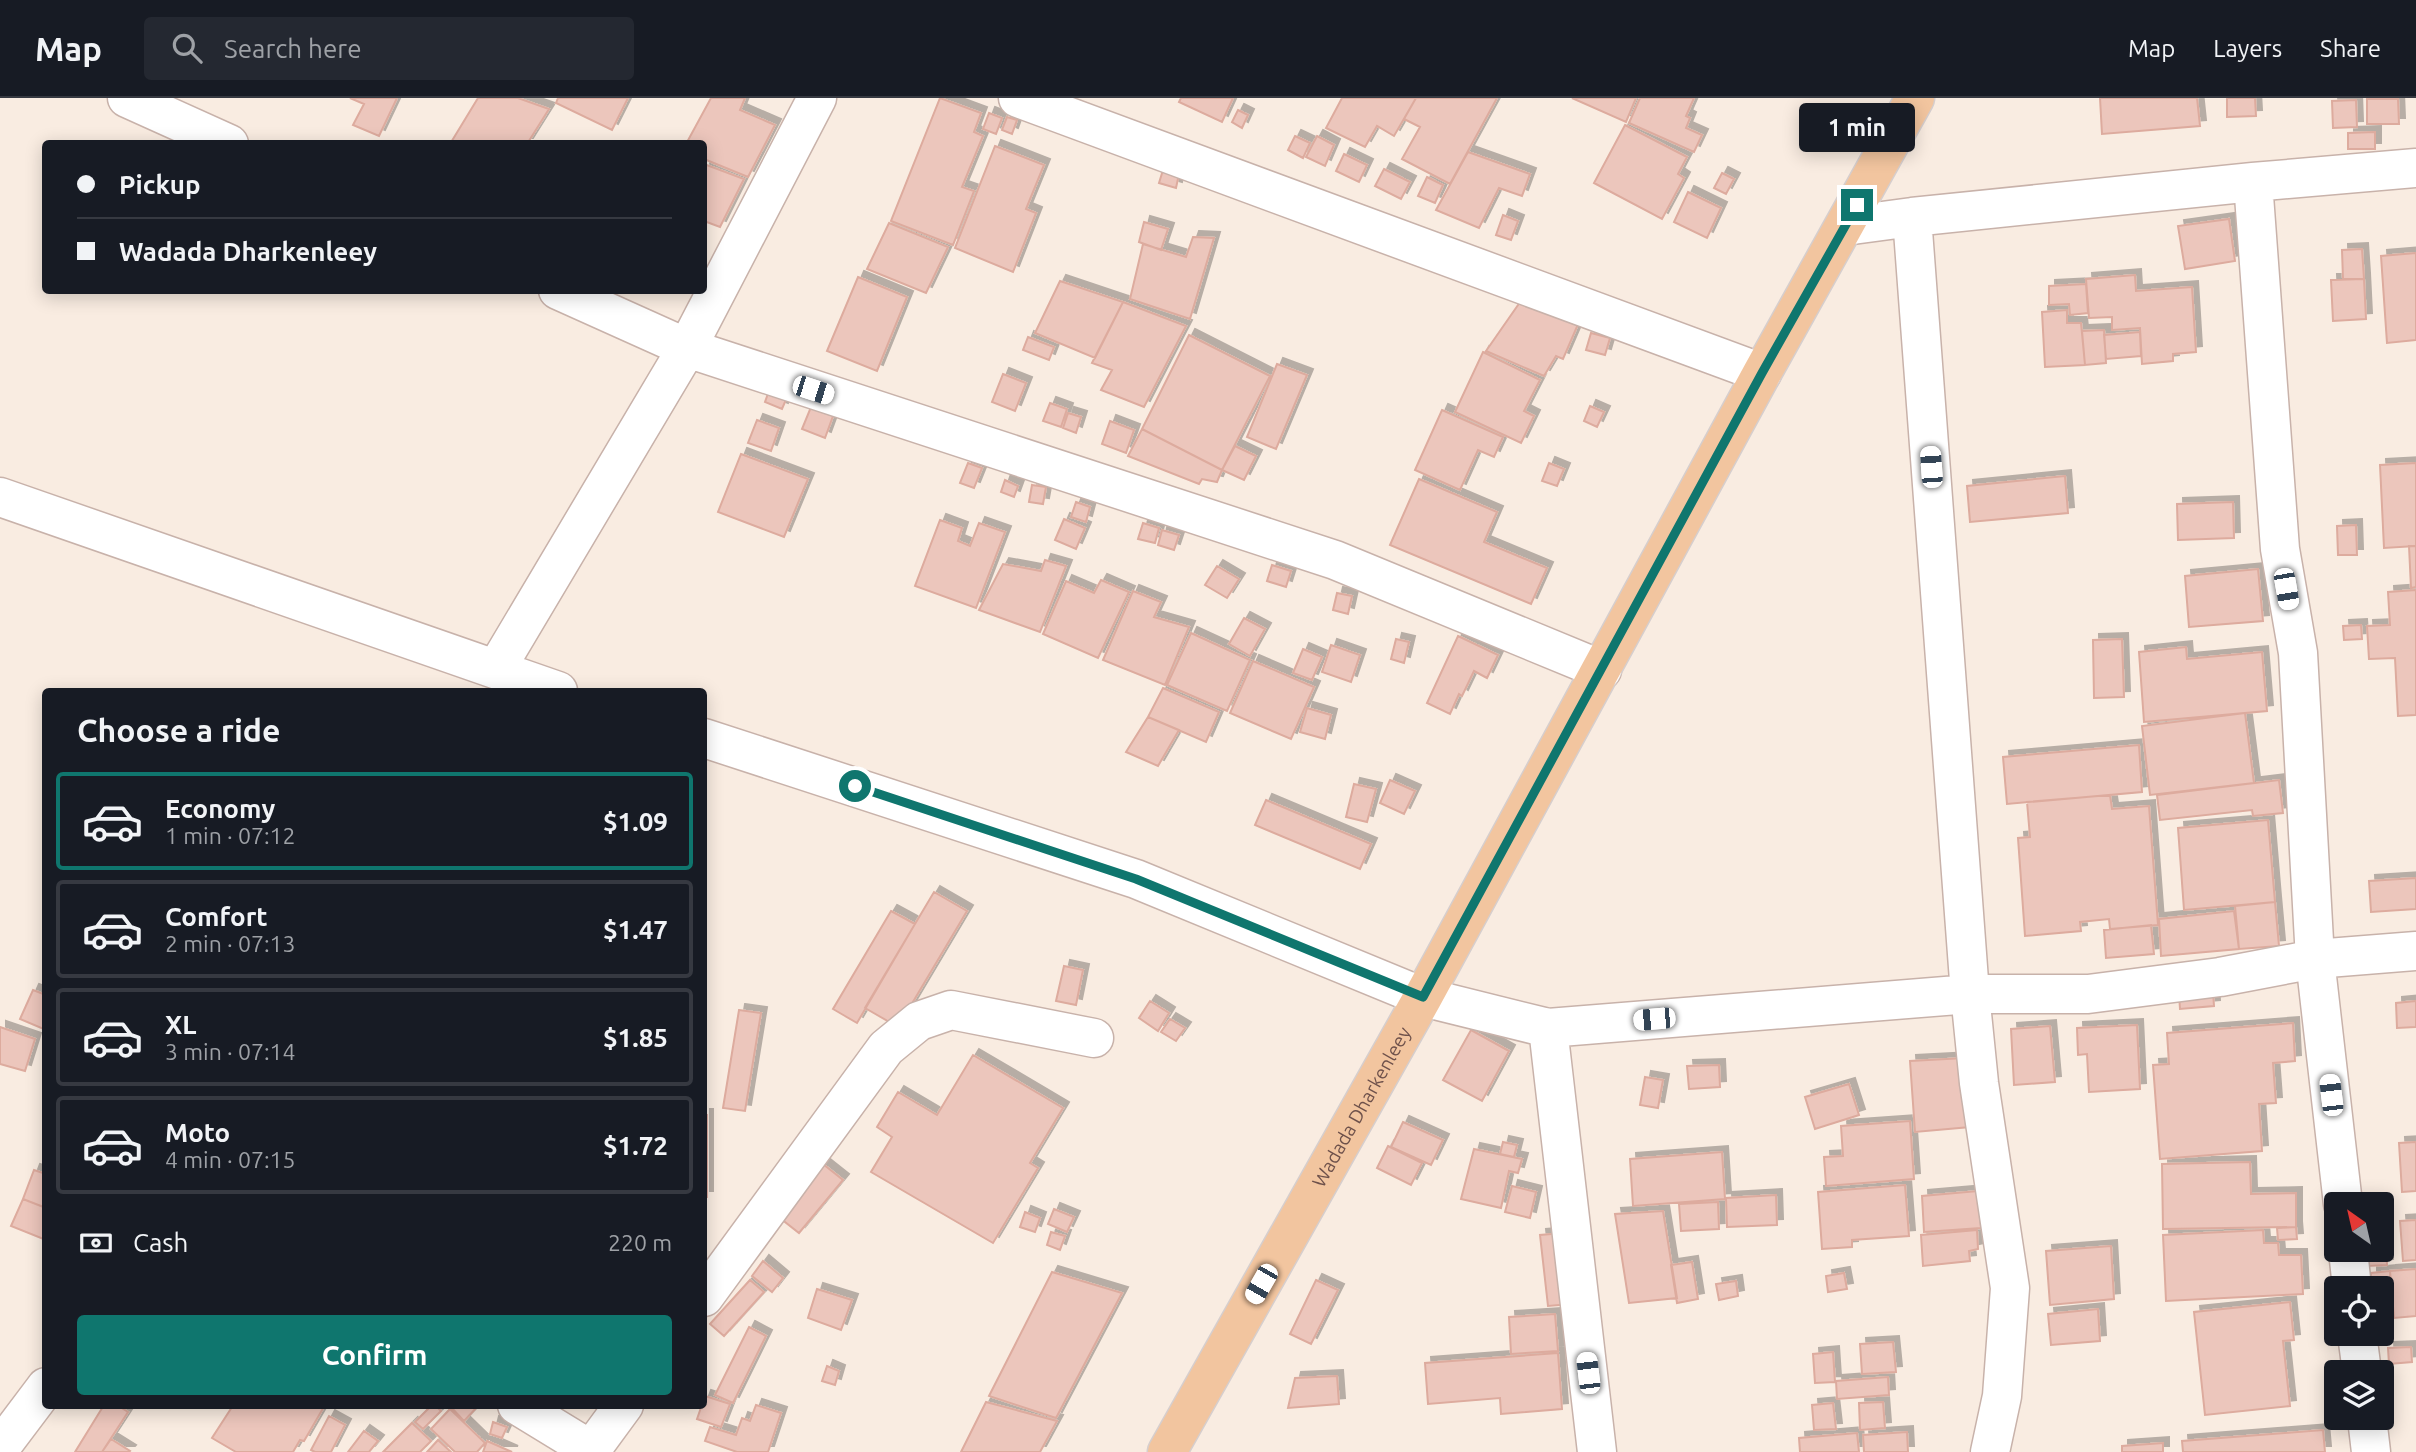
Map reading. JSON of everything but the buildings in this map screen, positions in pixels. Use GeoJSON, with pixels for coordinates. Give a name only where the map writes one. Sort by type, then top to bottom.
{"type":"FeatureCollection","features":[{"type":"Feature","properties":{"kind":"main road","name":"Wadada Dharkenleey"},"geometry":{"type":"LineString","coordinates":[[1167,1452],[1423,997],[1762,373],[1915,98]]}},
{"type":"Feature","properties":{"kind":"street"},"geometry":{"type":"LineString","coordinates":[[127,98],[220,140]]}},
{"type":"Feature","properties":{"kind":"street"},"geometry":{"type":"LineString","coordinates":[[496,669],[687,348],[817,98]]}},
{"type":"Feature","properties":{"kind":"street"},"geometry":{"type":"LineString","coordinates":[[1018,98],[1762,373]]}},
{"type":"Feature","properties":{"kind":"street"},"geometry":{"type":"LineString","coordinates":[[1845,226],[1912,216],[2416,168]]}},
{"type":"Feature","properties":{"kind":"street"},"geometry":{"type":"LineString","coordinates":[[2253,182],[2280,549],[2298,653],[2315,959],[2342,1192]]}},
{"type":"Feature","properties":{"kind":"street"},"geometry":{"type":"LineString","coordinates":[[1912,216],[1970,994],[1979,1083],[2010,1288],[2002,1396],[1990,1452]]}},
{"type":"Feature","properties":{"kind":"street"},"geometry":{"type":"LineString","coordinates":[[567,294],[687,348],[988,449],[1335,560],[1602,670]]}},
{"type":"Feature","properties":{"kind":"street"},"geometry":{"type":"LineString","coordinates":[[0,497],[550,688]]}},
{"type":"Feature","properties":{"kind":"street"},"geometry":{"type":"LineString","coordinates":[[707,739],[1136,879],[1423,997],[1548,1028],[1970,994],[2088,994],[2220,977],[2315,959],[2416,951]]}},
{"type":"Feature","properties":{"kind":"street"},"geometry":{"type":"LineString","coordinates":[[707,1293],[886,1048],[919,1021],[951,1010],[1094,1038]]}},
{"type":"Feature","properties":{"kind":"street"},"geometry":{"type":"LineString","coordinates":[[1548,1028],[1597,1452]]}},
{"type":"Feature","properties":{"kind":"street"},"geometry":{"type":"LineString","coordinates":[[0,1448],[42,1392]]}},
{"type":"Feature","properties":{"kind":"street"},"geometry":{"type":"LineString","coordinates":[[524,1409],[592,1451],[621,1409]]}},
{"type":"Feature","properties":{"kind":"street"},"geometry":{"type":"LineString","coordinates":[[2368,1430],[2371,1452]]}},
{"type":"Feature","properties":{"kind":"route"},"geometry":{"type":"LineString","coordinates":[[855,786],[1136,879],[1423,997],[1762,373],[1857,205]]}}]}
